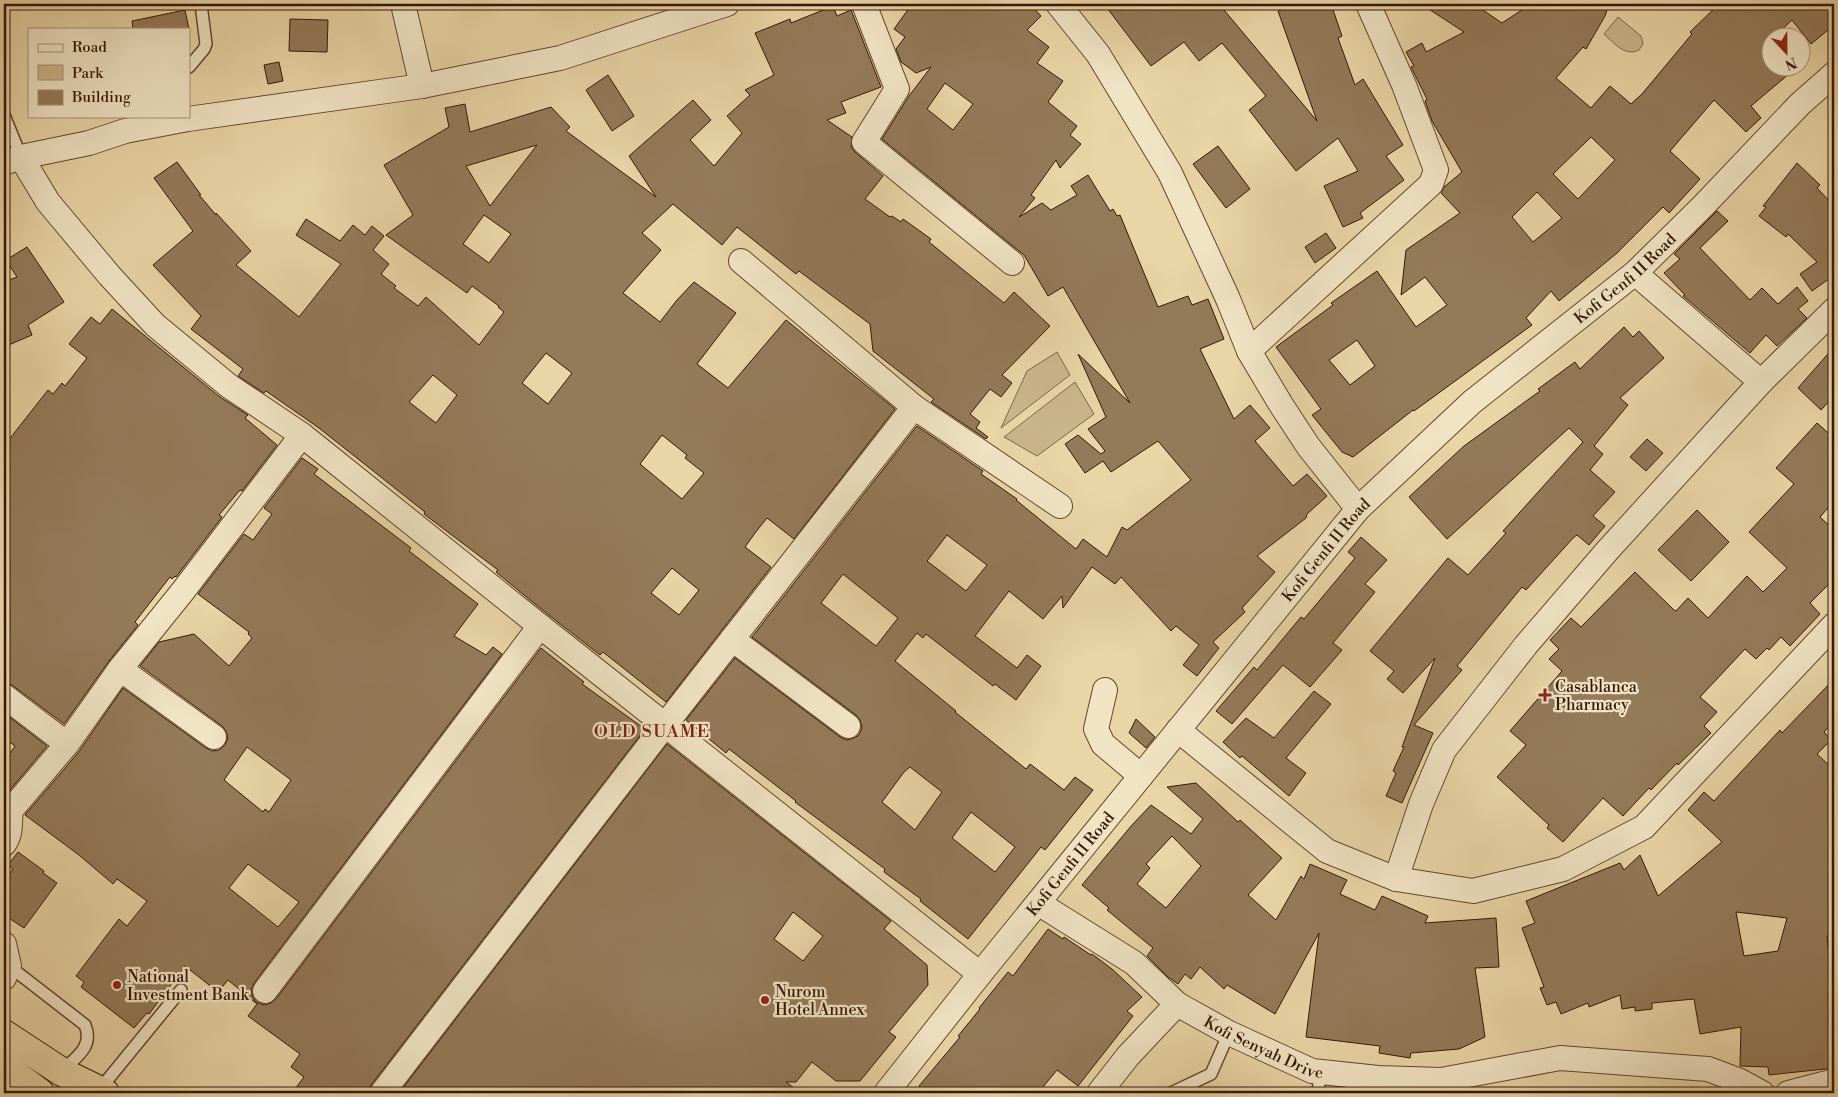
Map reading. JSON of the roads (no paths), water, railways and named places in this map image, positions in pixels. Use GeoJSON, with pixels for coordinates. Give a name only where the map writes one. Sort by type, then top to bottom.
{"type":"FeatureCollection","features":[{"type":"Feature","properties":{"kind":"highway"},"geometry":{"type":"LineString","coordinates":[[4,1034],[62,1072],[102,1091]]}},
{"type":"Feature","properties":{"kind":"highway"},"geometry":{"type":"LineString","coordinates":[[4,1066],[34,1092]]}},
{"type":"Feature","properties":{"kind":"street"},"geometry":{"type":"LineString","coordinates":[[403,4],[422,86]]}},
{"type":"Feature","properties":{"kind":"street"},"geometry":{"type":"LineString","coordinates":[[727,4],[560,58],[422,86],[188,119],[142,122],[89,144],[12,160],[109,275],[155,325],[229,386],[302,435],[980,974]]}},
{"type":"Feature","properties":{"kind":"street"},"geometry":{"type":"LineString","coordinates":[[864,4],[898,89],[864,142],[1012,263]]}},
{"type":"Feature","properties":{"kind":"street"},"geometry":{"type":"LineString","coordinates":[[1058,4],[1098,54],[1170,173],[1228,299],[1249,351],[1308,446],[1358,509]]}},
{"type":"Feature","properties":{"kind":"street"},"geometry":{"type":"LineString","coordinates":[[1249,351],[1431,184],[1436,170],[1404,85],[1368,4]]}},
{"type":"Feature","properties":{"kind":"street","name":"Kofi Genfi II Road"},"geometry":{"type":"LineString","coordinates":[[886,1093],[980,974],[1358,509],[1472,402],[1635,273],[1704,205],[1800,104],[1834,74]]}},
{"type":"Feature","properties":{"kind":"street"},"geometry":{"type":"LineString","coordinates":[[741,261],[914,407],[1060,506]]}},
{"type":"Feature","properties":{"kind":"street"},"geometry":{"type":"LineString","coordinates":[[1635,273],[1760,382]]}},
{"type":"Feature","properties":{"kind":"street"},"geometry":{"type":"LineString","coordinates":[[1396,879],[1421,804],[1444,750],[1526,645],[1594,566],[1760,382],[1834,310]]}},
{"type":"Feature","properties":{"kind":"street"},"geometry":{"type":"LineString","coordinates":[[382,1093],[665,724],[914,407]]}},
{"type":"Feature","properties":{"kind":"street"},"geometry":{"type":"LineString","coordinates":[[4,844],[11,829],[7,808],[67,744],[120,669],[184,592],[302,435]]}},
{"type":"Feature","properties":{"kind":"street"},"geometry":{"type":"LineString","coordinates":[[1178,730],[1327,852],[1396,879],[1473,891],[1563,869],[1644,827],[1834,625]]}},
{"type":"Feature","properties":{"kind":"street"},"geometry":{"type":"LineString","coordinates":[[265,991],[540,626]]}},
{"type":"Feature","properties":{"kind":"street"},"geometry":{"type":"LineString","coordinates":[[732,639],[848,726]]}},
{"type":"Feature","properties":{"kind":"street"},"geometry":{"type":"LineString","coordinates":[[120,669],[214,736]]}},
{"type":"Feature","properties":{"kind":"street"},"geometry":{"type":"LineString","coordinates":[[1105,690],[1096,729],[1103,744],[1141,776]]}},
{"type":"Feature","properties":{"kind":"street"},"geometry":{"type":"LineString","coordinates":[[4,696],[67,744]]}},
{"type":"Feature","properties":{"kind":"street","name":"Kofi Senyah Drive"},"geometry":{"type":"LineString","coordinates":[[1038,903],[1134,963],[1177,1004],[1229,1033],[1312,1071],[1319,1083],[1378,1078],[1441,1080],[1560,1058],[1708,1069],[1740,1081],[1762,1093]]}},
{"type":"Feature","properties":{"kind":"street"},"geometry":{"type":"LineString","coordinates":[[4,944],[6,972]]}},
{"type":"Feature","properties":{"kind":"street"},"geometry":{"type":"LineString","coordinates":[[1100,1093],[1128,1056],[1177,1004]]}},
{"type":"Feature","properties":{"kind":"street"},"geometry":{"type":"LineString","coordinates":[[1788,1093],[1834,1081]]}},
{"type":"Feature","properties":{"kind":"lane"},"geometry":{"type":"LineString","coordinates":[[190,66],[204,50],[206,44],[201,4]]}},
{"type":"Feature","properties":{"kind":"lane"},"geometry":{"type":"LineString","coordinates":[[4,116],[12,160]]}},
{"type":"Feature","properties":{"kind":"lane"},"geometry":{"type":"LineString","coordinates":[[6,972],[85,1025],[89,1035],[86,1046],[62,1072]]}},
{"type":"Feature","properties":{"kind":"lane"},"geometry":{"type":"LineString","coordinates":[[102,1091],[181,990]]}},
{"type":"Feature","properties":{"kind":"lane"},"geometry":{"type":"LineString","coordinates":[[1172,1093],[1211,1074],[1229,1033]]}},
{"type":"Feature","properties":{"kind":"place","name":"Casablanca Pharmacy"},"geometry":{"type":"Point","coordinates":[1545,695]}},
{"type":"Feature","properties":{"kind":"place","name":"National Investment Bank"},"geometry":{"type":"Point","coordinates":[117,985]}},
{"type":"Feature","properties":{"kind":"place","name":"Nurom Hotel Annex"},"geometry":{"type":"Point","coordinates":[765,1000]}},
{"type":"Feature","properties":{"kind":"district","name":"OLD SUAME"},"geometry":{"type":"Point","coordinates":[652,731]}}]}
